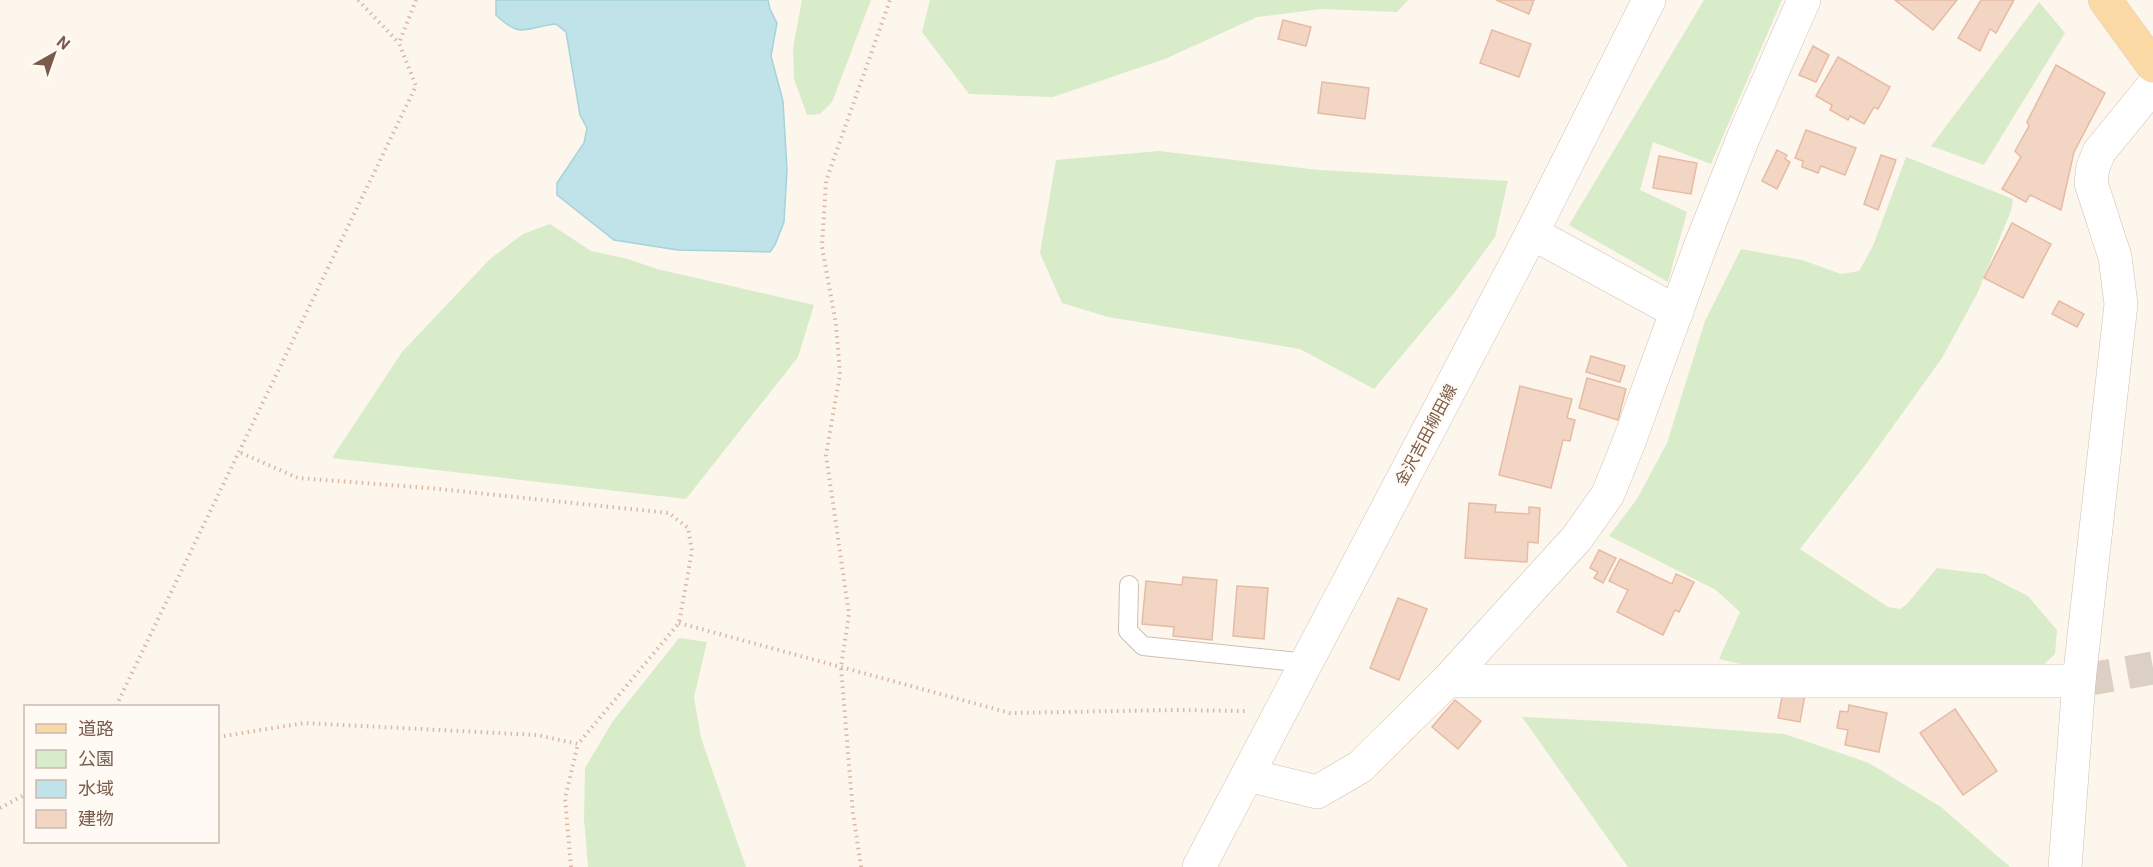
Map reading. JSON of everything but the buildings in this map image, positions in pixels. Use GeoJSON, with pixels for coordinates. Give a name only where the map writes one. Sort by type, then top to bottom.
{"type":"FeatureCollection","features":[{"type":"Feature","properties":{"kind":"main road"},"geometry":{"type":"LineString","coordinates":[[2105,0],[2153,66]]}},
{"type":"Feature","properties":{"kind":"street","name":"金沢吉田柳田線"},"geometry":{"type":"LineString","coordinates":[[1199,867],[1532,233],[1649,0]]}},
{"type":"Feature","properties":{"kind":"street"},"geometry":{"type":"LineString","coordinates":[[1248,775],[1317,792],[1360,767],[1447,681],[1577,538],[1608,494],[1744,136],[1804,0]]}},
{"type":"Feature","properties":{"kind":"street"},"geometry":{"type":"LineString","coordinates":[[2065,867],[2079,681],[2121,304],[2115,257],[2091,183],[2093,166],[2099,152],[2153,86]]}},
{"type":"Feature","properties":{"kind":"street"},"geometry":{"type":"LineString","coordinates":[[1532,233],[1677,312]]}},
{"type":"Feature","properties":{"kind":"street"},"geometry":{"type":"LineString","coordinates":[[1447,681],[2079,681]]}},
{"type":"Feature","properties":{"kind":"lane"},"geometry":{"type":"LineString","coordinates":[[1129,585],[1128,631],[1143,646],[1307,663]]}},
{"type":"Feature","properties":{"kind":"path"},"geometry":{"type":"LineString","coordinates":[[116,705],[416,86],[399,43],[358,0]]}},
{"type":"Feature","properties":{"kind":"path"},"geometry":{"type":"LineString","coordinates":[[399,43],[416,0]]}},
{"type":"Feature","properties":{"kind":"path"},"geometry":{"type":"LineString","coordinates":[[861,867],[853,813],[841,667],[849,614],[826,455],[840,374],[836,324],[822,247],[826,181],[890,0]]}},
{"type":"Feature","properties":{"kind":"path"},"geometry":{"type":"LineString","coordinates":[[239,452],[298,478],[542,499],[669,513],[688,528],[692,551],[679,623],[578,744],[565,798],[571,867]]}},
{"type":"Feature","properties":{"kind":"path"},"geometry":{"type":"LineString","coordinates":[[679,623],[1010,713],[1174,710],[1281,712]]}},
{"type":"Feature","properties":{"kind":"path"},"geometry":{"type":"LineString","coordinates":[[219,738],[304,723],[537,735],[578,744]]}},
{"type":"Feature","properties":{"kind":"path"},"geometry":{"type":"LineString","coordinates":[[0,808],[24,795]]}},
{"type":"Feature","properties":{"kind":"green space"},"geometry":{"type":"Polygon","coordinates":[[[802,0],[871,0],[832,102],[820,114],[807,115],[794,79],[793,48],[802,0]]]}},
{"type":"Feature","properties":{"kind":"green space"},"geometry":{"type":"Polygon","coordinates":[[[930,0],[1408,0],[1397,12],[1321,9],[1257,17],[1165,59],[1053,97],[969,94],[922,32],[930,0]]]}},
{"type":"Feature","properties":{"kind":"green space"},"geometry":{"type":"Polygon","coordinates":[[[1704,0],[1782,0],[1711,164],[1653,142],[1640,190],[1687,212],[1668,282],[1569,225],[1704,0]]]}},
{"type":"Feature","properties":{"kind":"green space"},"geometry":{"type":"Polygon","coordinates":[[[2039,2],[2065,33],[1984,165],[1931,146],[2039,2]]]}},
{"type":"Feature","properties":{"kind":"green space"},"geometry":{"type":"Polygon","coordinates":[[[1159,151],[1319,170],[1508,181],[1495,237],[1454,293],[1374,389],[1300,349],[1108,317],[1062,303],[1040,253],[1056,160],[1159,151]]]}},
{"type":"Feature","properties":{"kind":"green space"},"geometry":{"type":"Polygon","coordinates":[[[1906,157],[2013,199],[2011,211],[1977,294],[1942,358],[1863,468],[1800,549],[1888,607],[1900,609],[1907,604],[1937,568],[1985,574],[2028,596],[2057,630],[2055,654],[2039,669],[1783,674],[1719,659],[1740,612],[1716,590],[1609,536],[1637,499],[1667,443],[1705,321],[1741,249],[1802,260],[1841,274],[1859,271],[1873,246],[1906,157]]]}},
{"type":"Feature","properties":{"kind":"green space"},"geometry":{"type":"Polygon","coordinates":[[[550,224],[591,251],[628,259],[657,269],[814,305],[798,357],[686,499],[332,458],[402,352],[490,259],[523,234],[550,224]]]}},
{"type":"Feature","properties":{"kind":"green space"},"geometry":{"type":"Polygon","coordinates":[[[679,638],[707,642],[694,697],[701,738],[746,867],[588,867],[584,819],[585,768],[613,721],[679,638]]]}},
{"type":"Feature","properties":{"kind":"green space"},"geometry":{"type":"Polygon","coordinates":[[[1522,717],[1785,734],[1869,763],[1941,807],[2010,867],[1628,867],[1522,717]]]}},
{"type":"Feature","properties":{"kind":"water"},"geometry":{"type":"Polygon","coordinates":[[[496,0],[768,0],[777,23],[771,56],[783,101],[787,170],[784,222],[770,252],[678,250],[614,240],[557,195],[557,183],[584,143],[587,128],[580,115],[566,32],[556,24],[518,30],[496,15],[496,0]]]}},
{"type":"Feature","properties":{"kind":"tunnel"},"geometry":{"type":"LineString","coordinates":[[2079,681],[2153,668]]}}]}
